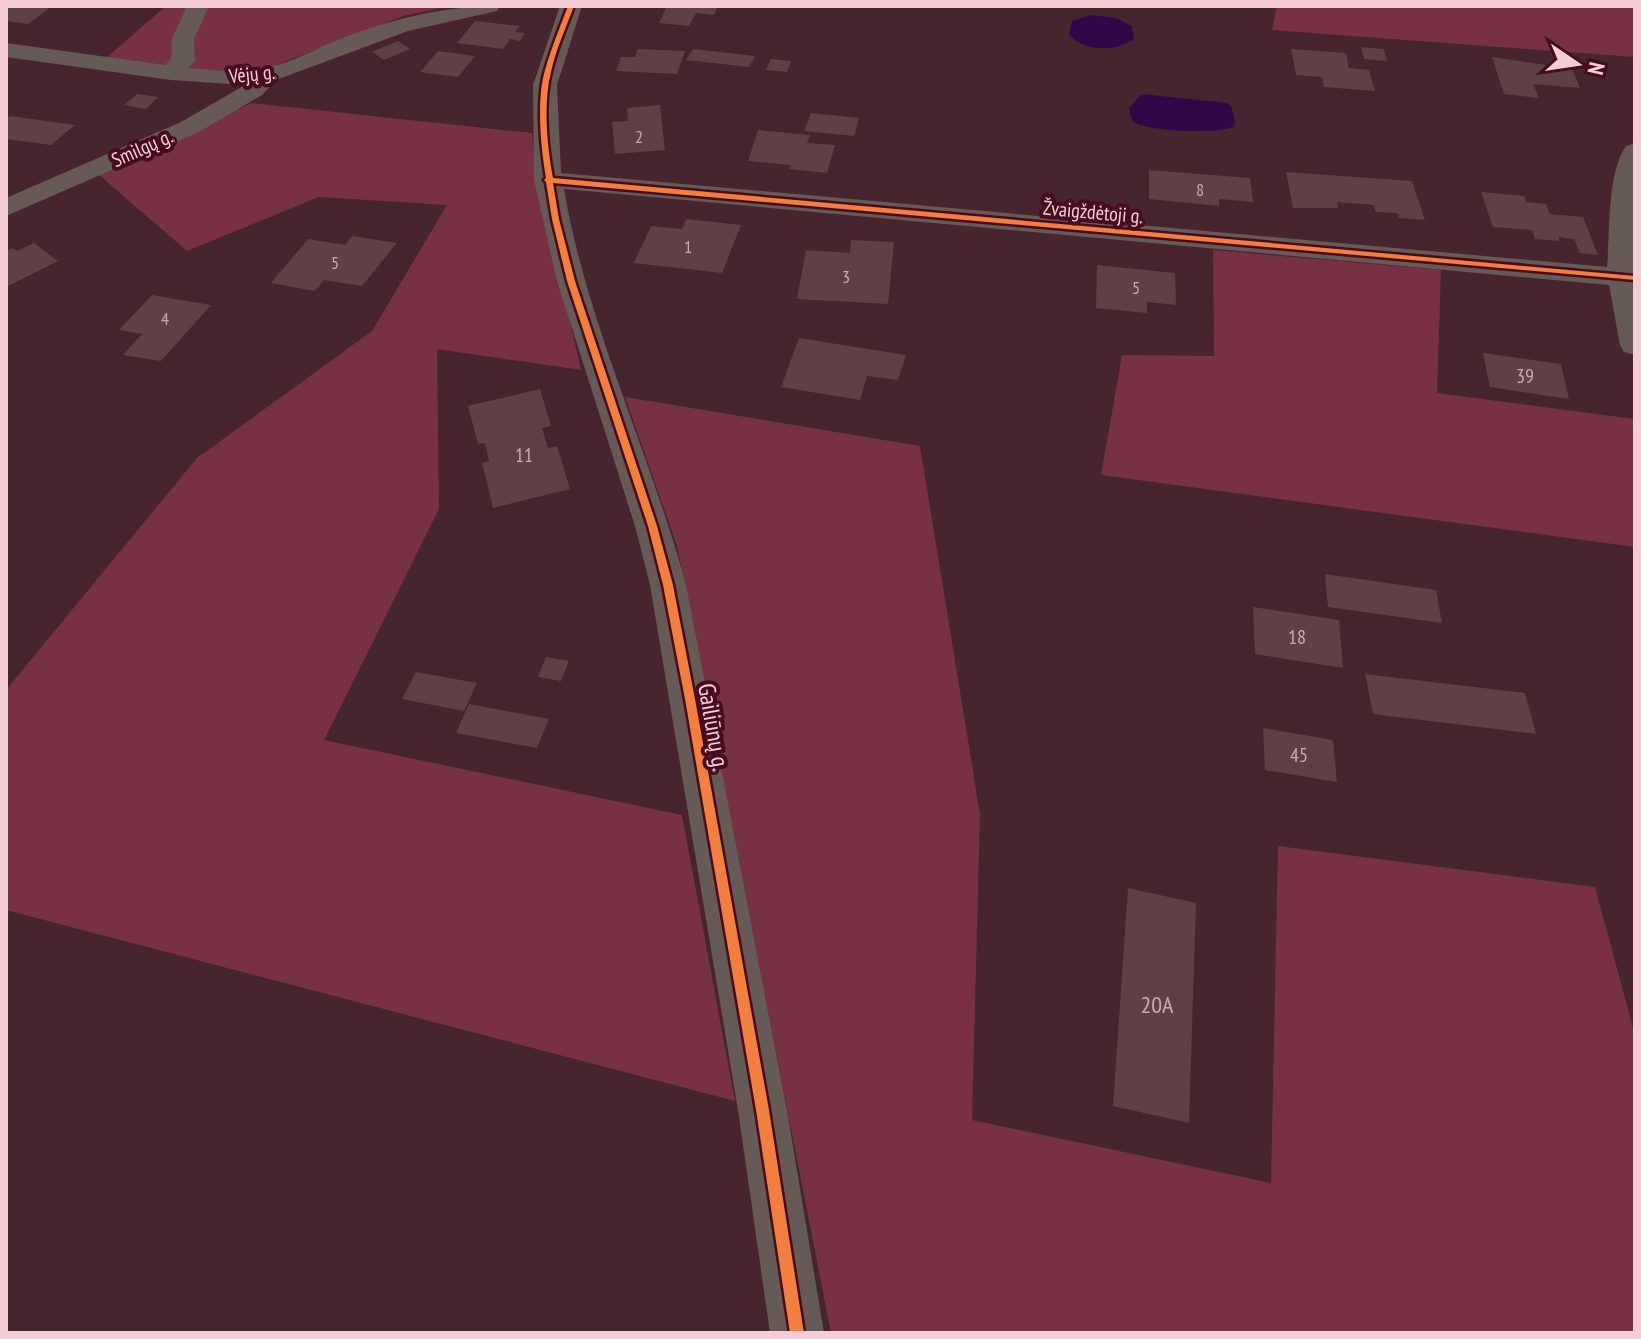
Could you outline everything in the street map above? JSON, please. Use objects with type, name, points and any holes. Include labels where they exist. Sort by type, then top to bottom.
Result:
[{"type":"street","points":[[171,73],[183,60],[183,39],[198,6]]},
{"type":"street","name":"Vėjų g.","points":[[6,50],[235,79],[268,75],[401,26],[489,6]]},
{"type":"street","name":"Gailiūnų g.","points":[[571,6],[548,72],[544,95],[547,180],[570,275],[636,472],[667,583],[777,1182],[797,1333]]},
{"type":"street","name":"Smilgų g.","points":[[6,208],[204,121],[254,92],[268,75]]},
{"type":"street","points":[[1635,151],[1627,181],[1628,276],[1635,345]]},
{"type":"street","name":"Žvaigždėtoji g.","points":[[547,180],[1628,276]]},
{"type":"shaded area","points":[[166,6],[450,6],[403,16],[263,70],[218,73],[105,59]]},
{"type":"shaded area","points":[[1277,6],[1635,6],[1635,57],[1272,30]]},
{"type":"shaded area","points":[[1091,15],[1116,18],[1132,26],[1134,39],[1110,48],[1092,47],[1076,41],[1069,35],[1072,21]]},
{"type":"shaded area","points":[[1142,94],[1226,103],[1231,106],[1235,121],[1233,127],[1211,131],[1166,130],[1140,125],[1132,121],[1129,108]]},
{"type":"shaded area","points":[[251,103],[532,133],[537,178],[581,370],[437,349],[439,509],[324,740],[682,815],[735,1101],[6,910],[6,690],[197,458],[372,331],[447,205],[319,197],[187,251],[98,174]]},
{"type":"shaded area","points":[[1213,250],[1441,270],[1437,393],[1635,419],[1635,547],[1101,475],[1122,355],[1214,356]]},
{"type":"shaded area","points":[[625,397],[920,446],[980,814],[972,1120],[1271,1183],[1278,846],[1595,887],[1635,1035],[1635,1333],[831,1333],[677,546]]},
{"type":"building","points":[[6,6],[52,6],[28,24],[6,21]]},
{"type":"building","points":[[667,6],[718,6],[714,15],[696,13],[689,26],[659,23]]},
{"type":"building","points":[[475,21],[520,26],[515,32],[525,33],[520,41],[510,39],[503,49],[457,43]]},
{"type":"building","points":[[398,41],[410,49],[384,60],[372,52]]},
{"type":"building","points":[[1361,47],[1384,49],[1387,61],[1364,59]]},
{"type":"building","points":[[638,49],[685,51],[677,74],[616,71],[621,57],[635,57]]},
{"type":"building","points":[[693,49],[755,56],[749,67],[686,60]]},
{"type":"building","points":[[1291,49],[1346,53],[1349,68],[1369,70],[1375,91],[1324,87],[1322,77],[1296,75]]},
{"type":"building","points":[[438,51],[475,56],[458,77],[420,72]]},
{"type":"building","points":[[1492,57],[1572,69],[1580,88],[1533,84],[1539,98],[1504,94]]},
{"type":"building","points":[[771,59],[791,61],[787,72],[766,70]]},
{"type":"building","points":[[137,94],[158,97],[146,109],[124,105]]},
{"type":"building","points":[[660,105],[665,150],[615,154],[612,122],[628,121],[627,108]]},
{"type":"building","points":[[811,113],[859,118],[854,136],[804,131]]},
{"type":"building","points":[[10,116],[75,125],[51,145],[6,139],[6,119]]},
{"type":"building","points":[[758,130],[810,135],[807,143],[835,145],[827,173],[748,161]]},
{"type":"building","points":[[1149,170],[1250,178],[1253,202],[1219,199],[1219,206],[1149,199]]},
{"type":"building","points":[[1286,172],[1412,181],[1425,220],[1376,212],[1373,205],[1337,202],[1338,208],[1293,208]]},
{"type":"building","points":[[1481,192],[1525,196],[1526,202],[1546,204],[1550,214],[1583,217],[1598,255],[1580,253],[1574,239],[1535,239],[1532,230],[1493,227]]},
{"type":"building","points":[[686,219],[741,225],[722,273],[634,263],[651,226],[682,229]]},
{"type":"building","points":[[352,236],[397,243],[362,286],[324,280],[315,291],[271,283],[308,239],[345,245]]},
{"type":"building","points":[[851,240],[894,242],[888,304],[797,299],[806,250],[850,253]]},
{"type":"building","points":[[34,243],[58,261],[6,287],[6,251],[13,248],[17,251]]},
{"type":"building","points":[[1097,265],[1175,273],[1176,305],[1147,302],[1147,313],[1096,308]]},
{"type":"building","points":[[152,295],[211,305],[161,361],[123,355],[142,334],[119,330]]},
{"type":"building","points":[[799,338],[906,355],[898,380],[867,376],[860,400],[781,387]]},
{"type":"building","points":[[1483,353],[1561,364],[1569,399],[1490,387]]},
{"type":"building","points":[[540,389],[551,426],[542,428],[548,448],[557,446],[570,489],[493,508],[482,463],[489,461],[485,443],[478,444],[468,406]]},
{"type":"building","points":[[1325,574],[1436,590],[1442,623],[1328,607]]},
{"type":"building","points":[[1253,607],[1339,620],[1343,668],[1255,654]]},
{"type":"building","points":[[546,657],[569,661],[561,681],[538,677]]},
{"type":"building","points":[[416,672],[477,683],[464,711],[402,699]]},
{"type":"building","points":[[1365,674],[1525,693],[1536,734],[1373,714]]},
{"type":"building","points":[[469,704],[549,719],[537,748],[456,733]]},
{"type":"building","points":[[1263,728],[1333,740],[1337,782],[1265,770]]},
{"type":"building","points":[[1128,888],[1196,903],[1189,1123],[1113,1106]]},
{"type":"cycle path","points":[[571,6],[550,62],[544,97],[546,158],[556,219],[571,281],[653,526],[668,585],[763,1110],[797,1333]]},
{"type":"cycle path","points":[[547,180],[1635,278]]}]
